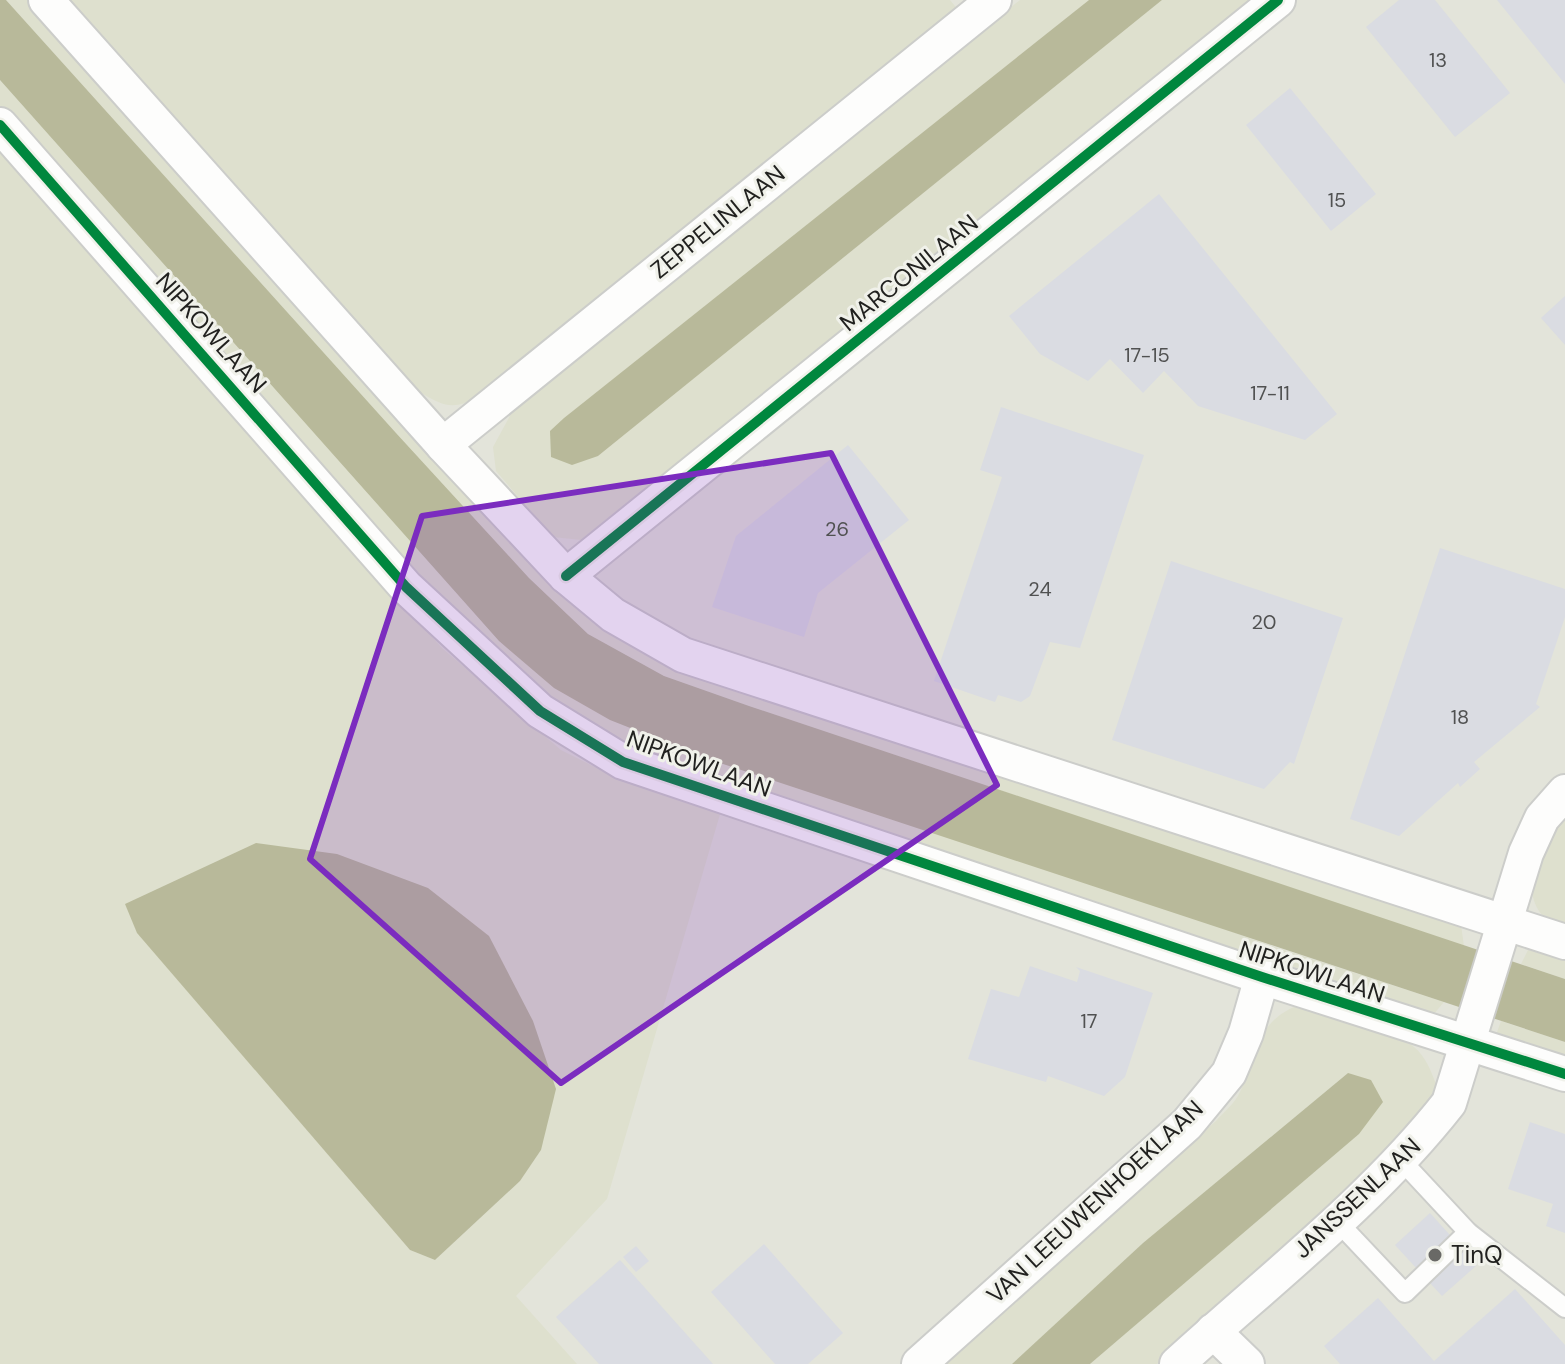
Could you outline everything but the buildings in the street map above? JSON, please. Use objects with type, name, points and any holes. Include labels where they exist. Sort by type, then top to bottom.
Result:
[{"type":"street","points":[[46,0],[443,445],[566,576],[613,615],[683,655],[1503,929],[1565,942]]},
{"type":"street","name":"ZEPPELINLAAN","points":[[443,445],[994,0]]},
{"type":"street","name":"MARCONILAAN","points":[[566,576],[1278,0]]},
{"type":"street","name":"NIPKOWLAAN","points":[[0,125],[406,587],[540,711],[623,762],[1262,977],[1565,1074]]},
{"type":"street","points":[[1470,1043],[1526,853],[1542,818],[1565,792]]},
{"type":"street","name":"VAN LEEUWENHOEKLAAN","points":[[919,1364],[1187,1124],[1229,1073],[1246,1033],[1262,977]]},
{"type":"street","name":"JANSSENLAAN","points":[[1177,1364],[1400,1159],[1449,1103],[1470,1043]]},
{"type":"street","points":[[1213,1331],[1247,1364]]},
{"type":"lane","points":[[1400,1159],[1468,1232],[1565,1308]]},
{"type":"lane","points":[[1336,1220],[1405,1293],[1468,1232]]},
{"type":"highlighted area","points":[[831,453],[997,785],[561,1083],[310,859],[422,516]]},
{"type":"shaded area","points":[[0,0],[1565,0],[1565,1364],[420,1364],[0,814],[360,557],[0,152]]},
{"type":"shaded area","points":[[0,0],[6,0],[529,578],[588,634],[664,676],[1565,979],[1565,1042],[714,761],[610,720],[554,688],[499,641],[0,80]]},
{"type":"shaded area","points":[[6,0],[32,0],[602,621],[1461,925],[1464,946],[664,676],[588,634],[529,578]]},
{"type":"shaded area","points":[[69,0],[950,0],[959,11],[487,393],[468,402],[446,405],[420,392]]},
{"type":"shaded area","points":[[1020,0],[1089,0],[564,418],[598,456],[1162,0],[1251,0],[581,540],[553,537],[496,471],[493,447],[512,412]]},
{"type":"shaded area","points":[[1089,0],[1162,0],[598,456],[572,465],[551,457],[550,431],[564,418]]},
{"type":"shaded area","points":[[0,80],[499,641],[555,688],[1266,944],[1444,1002],[1433,1015],[1269,964],[640,754],[566,718],[433,597],[0,106]]},
{"type":"shaded area","points":[[0,152],[442,648],[561,750],[627,783],[721,811],[607,1199],[516,1296],[577,1364],[0,1364]],"holes":[[[126,904],[541,1150],[520,1181],[435,1260],[410,1250],[137,932]]]},
{"type":"shaded area","points":[[1565,811],[1565,930],[1543,916],[1531,885],[1539,847]]},
{"type":"shaded area","points":[[256,843],[337,854],[428,888],[489,936],[533,1021],[556,1089],[541,1150],[520,1181],[435,1260],[410,1250],[137,933],[125,904]]},
{"type":"shaded area","points":[[1528,950],[1565,960],[1565,979],[1521,964]]},
{"type":"shaded area","points":[[1296,1006],[1375,1028],[1414,1047],[1425,1059],[1436,1084],[1424,1115],[1330,1210],[1157,1364],[1090,1364],[1359,1134],[1348,1073],[1143,1243],[1012,1364],[941,1364],[1216,1121],[1238,1096],[1264,1032],[1272,1022]]},
{"type":"shaded area","points":[[1501,1021],[1565,1042],[1565,1058],[1496,1035]]},
{"type":"shaded area","points":[[1348,1073],[1371,1080],[1383,1102],[1359,1134],[1090,1364],[1012,1364],[1143,1243]]},
{"type":"cycle path","points":[[566,576],[1278,0]]},
{"type":"cycle path","points":[[0,125],[406,587],[540,711],[623,762],[1262,977],[1565,1074]]},
{"type":"place","name":"TinQ","points":[[1435,1255]]}]
